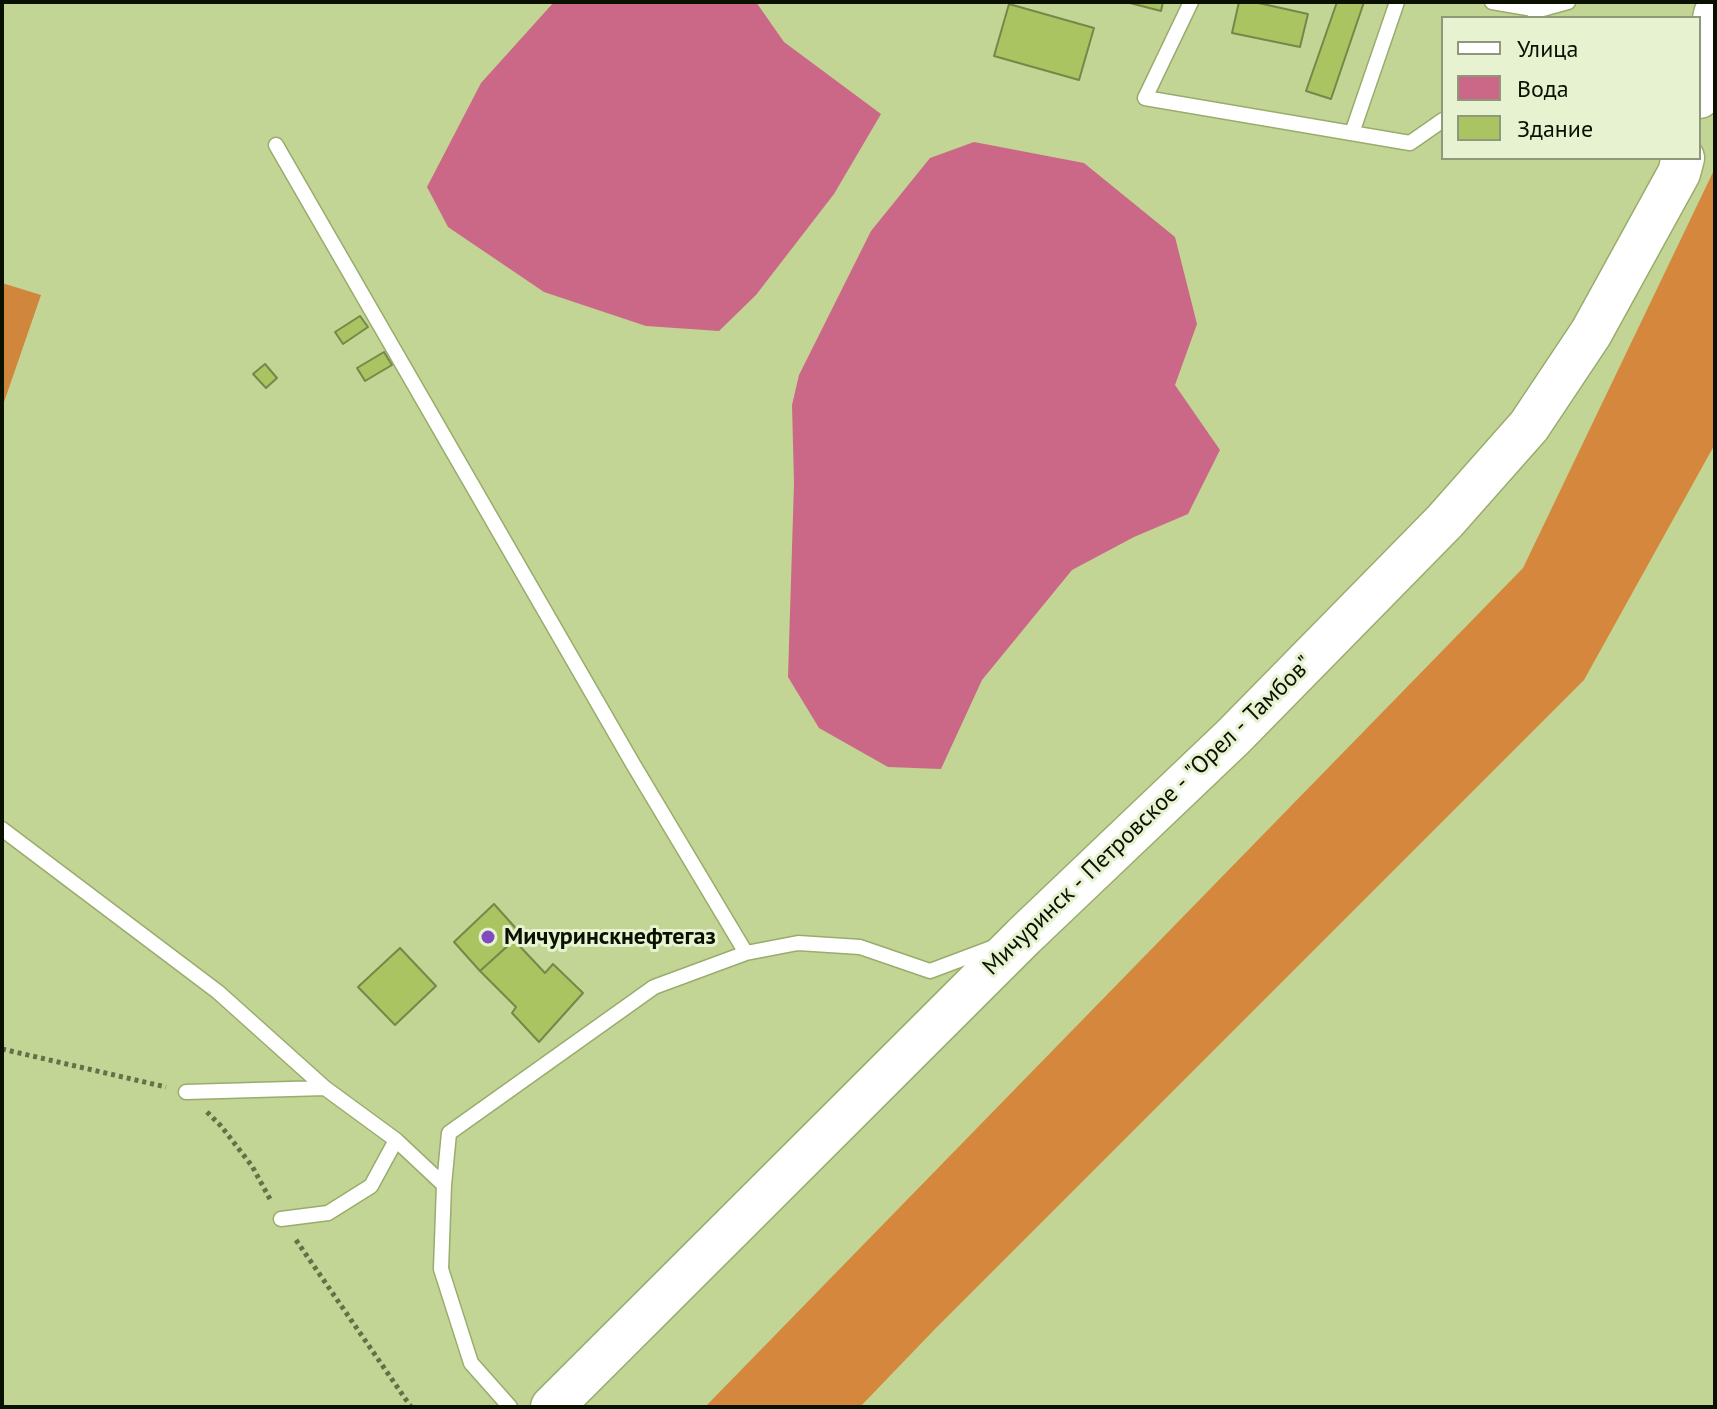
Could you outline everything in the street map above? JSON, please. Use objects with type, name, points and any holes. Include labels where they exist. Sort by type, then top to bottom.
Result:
[{"type":"street","points":[[1701,87],[1715,14]]},
{"type":"street","name":"Мичуринск - Петровское - \"Орел - Тамбов\"","points":[[552,1407],[1024,936],[1233,737],[1445,521],[1529,426],[1591,333],[1681,166]]},
{"type":"lane","points":[[1191,2],[1145,98],[1410,143],[1441,121]]},
{"type":"lane","points":[[1352,133],[1397,2]]},
{"type":"lane","points":[[1492,2],[1536,14],[1568,2]]},
{"type":"lane","points":[[276,145],[633,764],[746,953]]},
{"type":"lane","points":[[2,829],[218,992],[325,1088],[396,1140],[444,1185]]},
{"type":"lane","points":[[510,1407],[471,1363],[441,1269],[449,1133],[654,987],[746,953],[798,943],[860,947],[930,971],[1024,936]]},
{"type":"lane","points":[[186,1092],[325,1088]]},
{"type":"lane","points":[[281,1219],[328,1213],[371,1186],[396,1140]]},
{"type":"path","points":[[2,1049],[186,1092],[221,1126],[252,1166],[281,1219],[411,1407]]},
{"type":"shaded area","points":[[1715,168],[1715,444],[1584,680],[860,1407],[705,1407],[1523,568]]},
{"type":"shaded area","points":[[2,283],[41,295],[2,408]]},
{"type":"water","points":[[554,2],[756,2],[784,42],[881,114],[834,194],[756,295],[719,331],[646,326],[544,292],[448,227],[427,187],[481,83]]},
{"type":"water","points":[[974,142],[1084,163],[1175,237],[1197,324],[1175,385],[1220,450],[1188,514],[1134,537],[1072,570],[982,680],[941,769],[888,767],[819,728],[788,677],[794,483],[792,405],[799,375],[871,231],[930,158]]},
{"type":"building","points":[[1126,2],[1163,2],[1161,11]]},
{"type":"building","points":[[1239,2],[1254,2],[1308,14],[1300,47],[1232,33]]},
{"type":"building","points":[[1337,2],[1364,2],[1331,99],[1306,91]]},
{"type":"building","points":[[1009,4],[1094,28],[1079,80],[994,56]]},
{"type":"building","points":[[360,316],[368,327],[343,344],[335,332]]},
{"type":"building","points":[[384,352],[392,365],[365,381],[357,368]]},
{"type":"building","points":[[265,364],[277,378],[266,388],[253,374]]},
{"type":"building","name":"Мичуринскнефтегаз","points":[[494,904],[521,934],[480,971],[454,942]]},
{"type":"building","points":[[514,940],[545,973],[553,964],[583,993],[539,1042],[512,1013],[516,1007],[480,971]]},
{"type":"building","points":[[400,948],[436,986],[395,1025],[358,987]]},
{"type":"place","name":"Мичуринскнефтегаз","points":[[488,937]]}]
